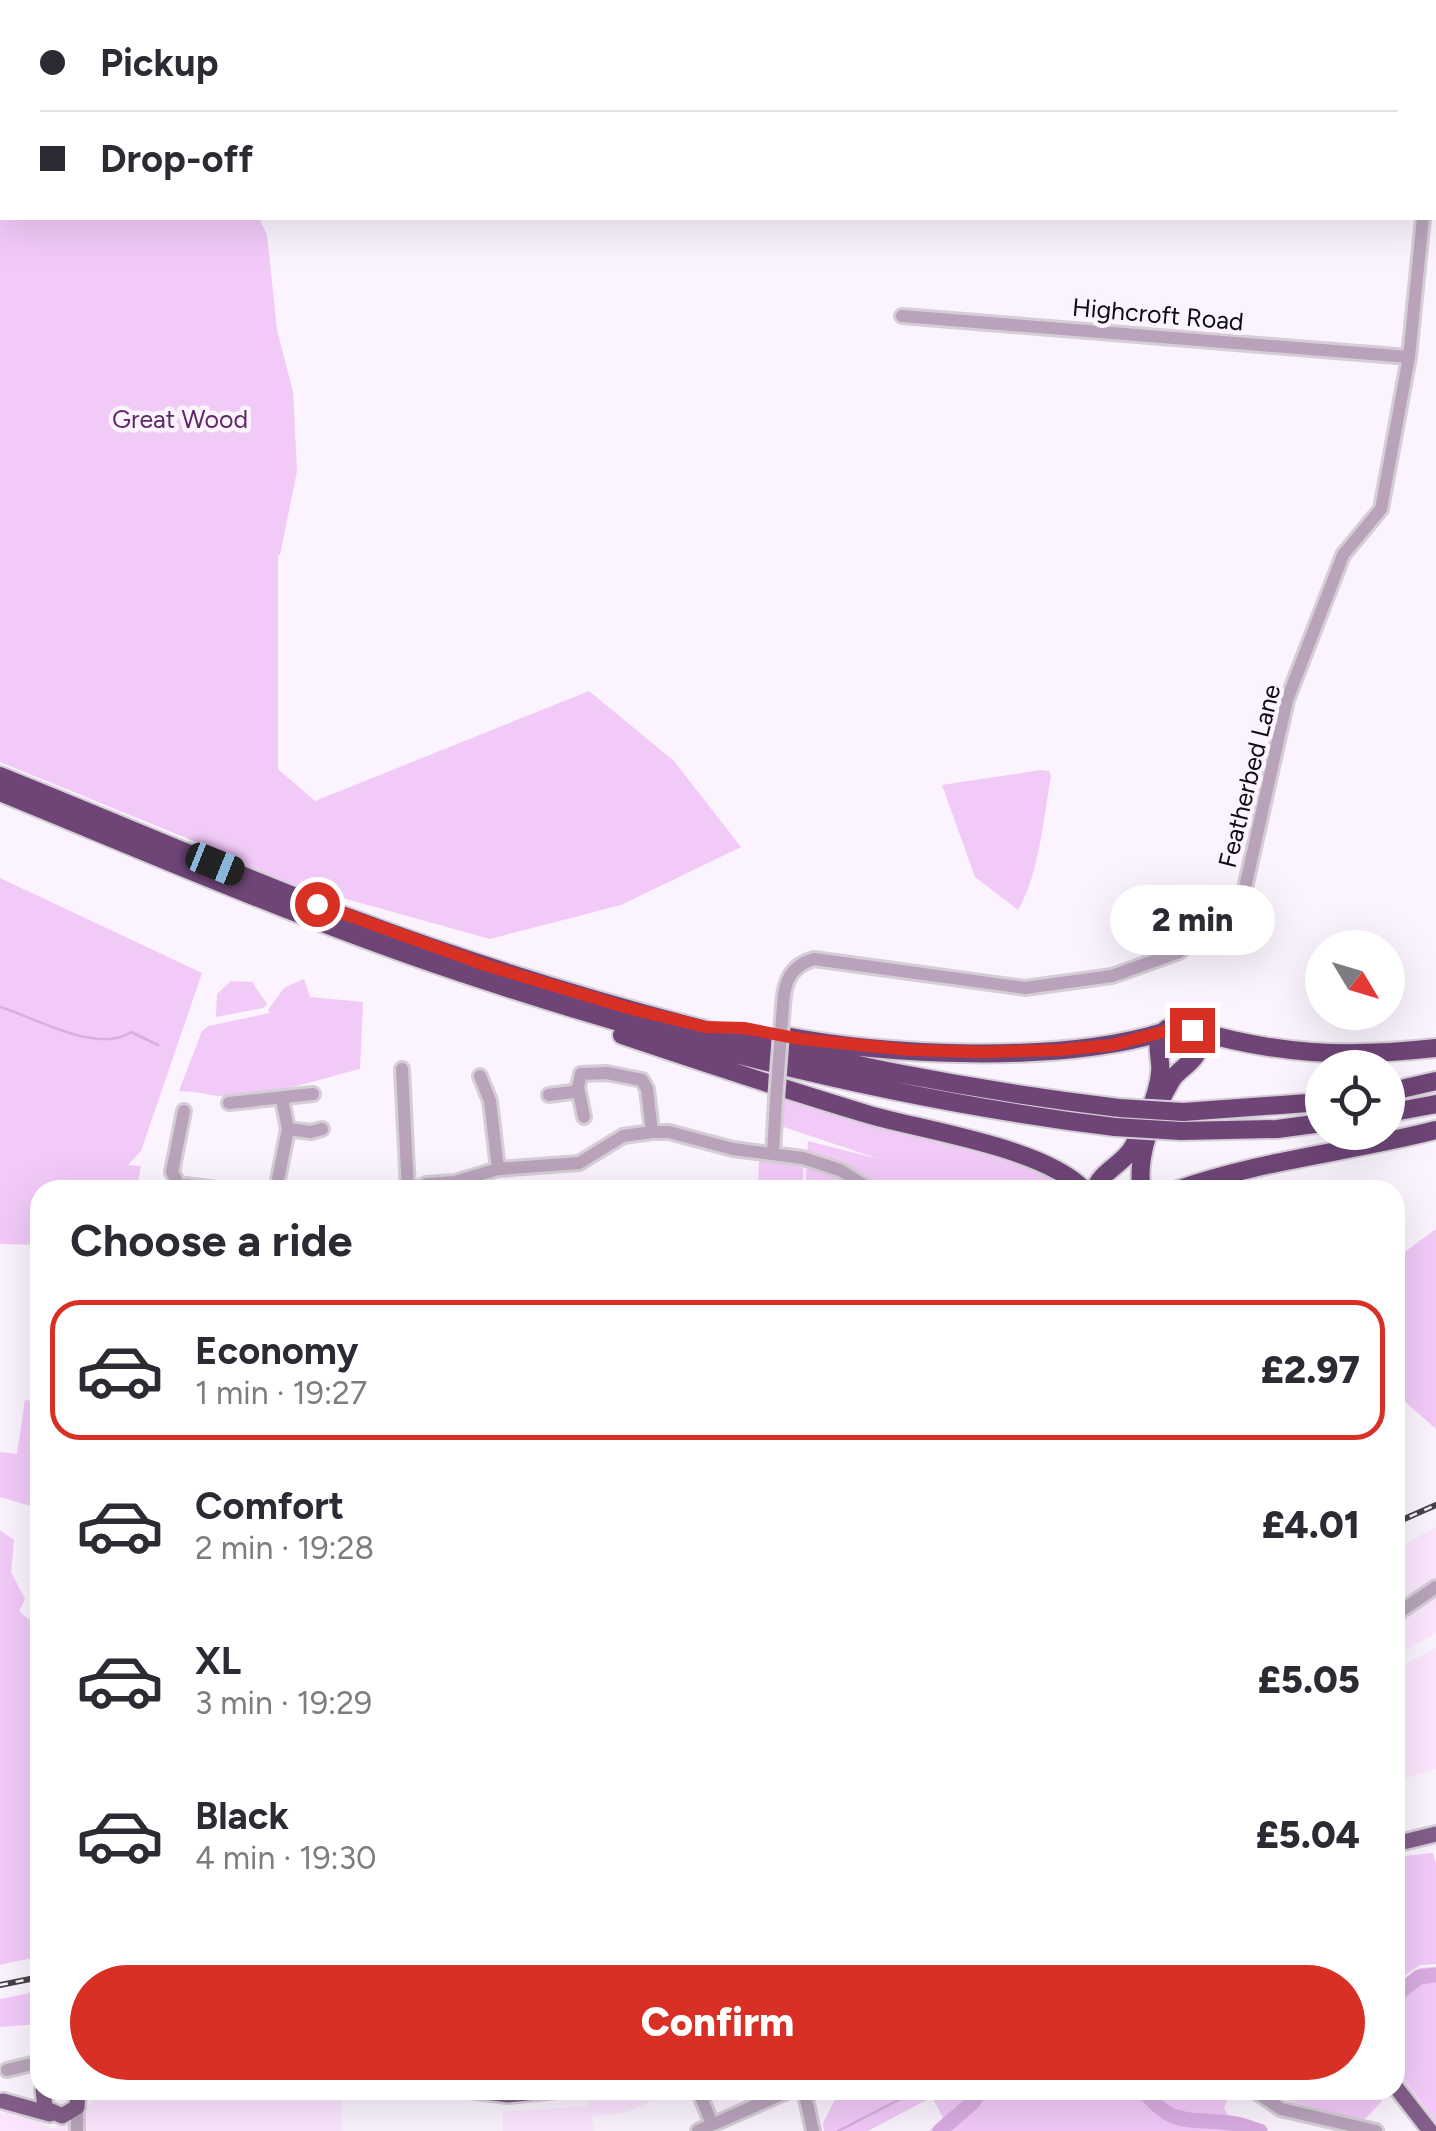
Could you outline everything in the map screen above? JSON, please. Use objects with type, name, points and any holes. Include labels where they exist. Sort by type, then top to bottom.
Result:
[{"type":"highway","points":[[0,776],[351,918],[488,966],[628,1008],[889,1072],[1024,1096],[1117,1118]]},
{"type":"highway","points":[[0,792],[229,887],[478,978],[730,1053],[970,1105],[1276,1128],[1305,1125]]},
{"type":"highway","points":[[478,978],[503,993],[721,1068],[872,1116],[1002,1150],[1073,1180]]},
{"type":"highway","points":[[705,1027],[744,1028],[800,1039],[910,1050],[982,1052],[1094,1047],[1163,1032],[1176,1025],[1306,1054],[1436,1048]]},
{"type":"highway","points":[[1140,1180],[1143,1148],[1172,1079],[1196,1055],[1199,1045],[1189,1028]]},
{"type":"highway","points":[[1101,1180],[1132,1149],[1160,1076],[1159,1043],[1163,1032]]},
{"type":"highway","points":[[1405,1088],[1436,1081]]},
{"type":"highway","points":[[1182,1121],[1305,1104]]},
{"type":"highway","points":[[1405,1110],[1436,1104]]},
{"type":"highway","points":[[1205,1180],[1436,1130]]},
{"type":"main road","points":[[1405,1842],[1436,1834]]},
{"type":"main road","points":[[1,2101],[30,2093]]},
{"type":"main road","points":[[1405,2099],[1430,2131]]},
{"type":"main road","points":[[44,2100],[45,2108],[55,2116]]},
{"type":"main road","points":[[1,2101],[55,2116],[71,2114],[78,2100]]},
{"type":"street","name":"Featherbed Lane","points":[[773,1152],[784,986],[798,965],[814,959],[1025,988],[1112,976],[1179,952],[1243,897],[1287,700],[1343,555],[1381,509],[1409,357],[1423,220]]},
{"type":"street","name":"Highcroft Road","points":[[902,316],[1409,357]]},
{"type":"street","points":[[402,1069],[410,1180]]},
{"type":"street","points":[[584,1117],[578,1079],[588,1071],[642,1080],[647,1088],[652,1132]]},
{"type":"street","points":[[480,1076],[490,1101],[498,1169]]},
{"type":"street","points":[[549,1097],[578,1091]]},
{"type":"street","points":[[229,1103],[314,1094]]},
{"type":"street","points":[[278,1180],[288,1129],[282,1098]]},
{"type":"street","points":[[176,1180],[172,1172],[184,1112]]},
{"type":"street","points":[[288,1129],[322,1129]]},
{"type":"street","points":[[462,1180],[498,1169],[579,1163],[623,1136],[652,1132],[669,1132],[733,1149],[773,1152],[829,1166],[854,1180]]},
{"type":"street","points":[[1405,1608],[1436,1588]]},
{"type":"street","points":[[7,2070],[30,2064]]},
{"type":"street","points":[[74,2131],[78,2100]]},
{"type":"street","points":[[702,2100],[712,2124]]},
{"type":"street","points":[[698,2131],[756,2100]]},
{"type":"street","points":[[806,2100],[813,2130]]},
{"type":"street","points":[[1267,2100],[1281,2109],[1376,2131]]},
{"type":"street","points":[[55,2116],[74,2131]]},
{"type":"shaded area","points":[[1436,1527],[1436,1633],[1405,1650],[1405,1544]]},
{"type":"shaded area","points":[[1436,1648],[1436,1769],[1405,1778],[1405,1664]]},
{"type":"shaded area","points":[[93,2100],[343,2100],[341,2131],[0,2131],[0,2112],[32,2118],[52,2129],[84,2120]]},
{"type":"shaded area","points":[[587,2100],[652,2100],[623,2113],[591,2116],[594,2131],[503,2131],[503,2112],[588,2106]]},
{"type":"green space","name":"Great Wood","points":[[0,220],[260,220],[267,235],[277,330],[293,392],[297,471],[278,555],[278,769],[315,801],[589,691],[674,761],[741,847],[621,905],[490,939],[271,878],[223,853],[0,762]]},
{"type":"green space","points":[[1049,771],[1051,776],[1043,827],[1031,879],[1018,910],[975,877],[942,785]]},
{"type":"green space","points":[[0,878],[202,973],[141,1151],[128,1165],[141,1166],[138,1180],[30,1180],[30,1245],[0,1244]]},
{"type":"green space","points":[[304,979],[310,997],[363,1002],[360,1069],[250,1095],[179,1091],[202,1031],[208,1026],[270,1013],[268,1010],[284,988]]},
{"type":"green space","points":[[231,981],[252,982],[267,1004],[216,1017],[217,994]]},
{"type":"green space","points":[[782,1097],[998,1157],[1053,1180],[807,1180],[808,1141],[879,1159],[784,1127],[780,1119]]},
{"type":"green space","points":[[759,1159],[784,1161],[803,1168],[803,1180],[758,1180]]},
{"type":"green space","points":[[1436,1229],[1436,1429],[1405,1402],[1405,1252]]},
{"type":"green space","points":[[25,1400],[30,1401],[30,1506],[0,1497],[0,1452],[17,1454]]},
{"type":"green space","points":[[0,1530],[14,1540],[11,1572],[25,1599],[19,1611],[30,1620],[30,1958],[0,1965]]},
{"type":"green space","points":[[1433,1853],[1436,1964],[1420,1965],[1405,1975],[1405,1856]]},
{"type":"green space","points":[[1436,1967],[1436,2122],[1405,2081],[1405,1979],[1420,1968]]},
{"type":"green space","points":[[30,1993],[30,2025],[0,2027],[0,1999]]},
{"type":"green space","points":[[835,2100],[926,2100],[868,2131],[824,2131],[823,2123]]},
{"type":"green space","points":[[934,2100],[1227,2100],[1224,2108],[1233,2124],[1254,2131],[929,2131],[943,2118]]},
{"type":"green space","points":[[1286,2100],[1381,2100],[1363,2121]]},
{"type":"waterway","points":[[0,1007],[84,1037],[117,1038],[131,1032],[158,1045]]},
{"type":"waterway","points":[[1405,1988],[1419,1977],[1436,1975]]},
{"type":"waterway","points":[[838,2131],[898,2100]]},
{"type":"waterway","points":[[940,2131],[974,2100]]},
{"type":"waterway","points":[[1151,2100],[1175,2117],[1236,2124],[1260,2131]]},
{"type":"railway","points":[[1405,1519],[1436,1505]]},
{"type":"railway","points":[[0,1985],[30,1979]]},
{"type":"route","points":[[317,904],[488,966],[705,1027],[744,1028],[800,1039],[910,1050],[982,1052],[1112,1045],[1176,1025],[1192,1030]]}]
